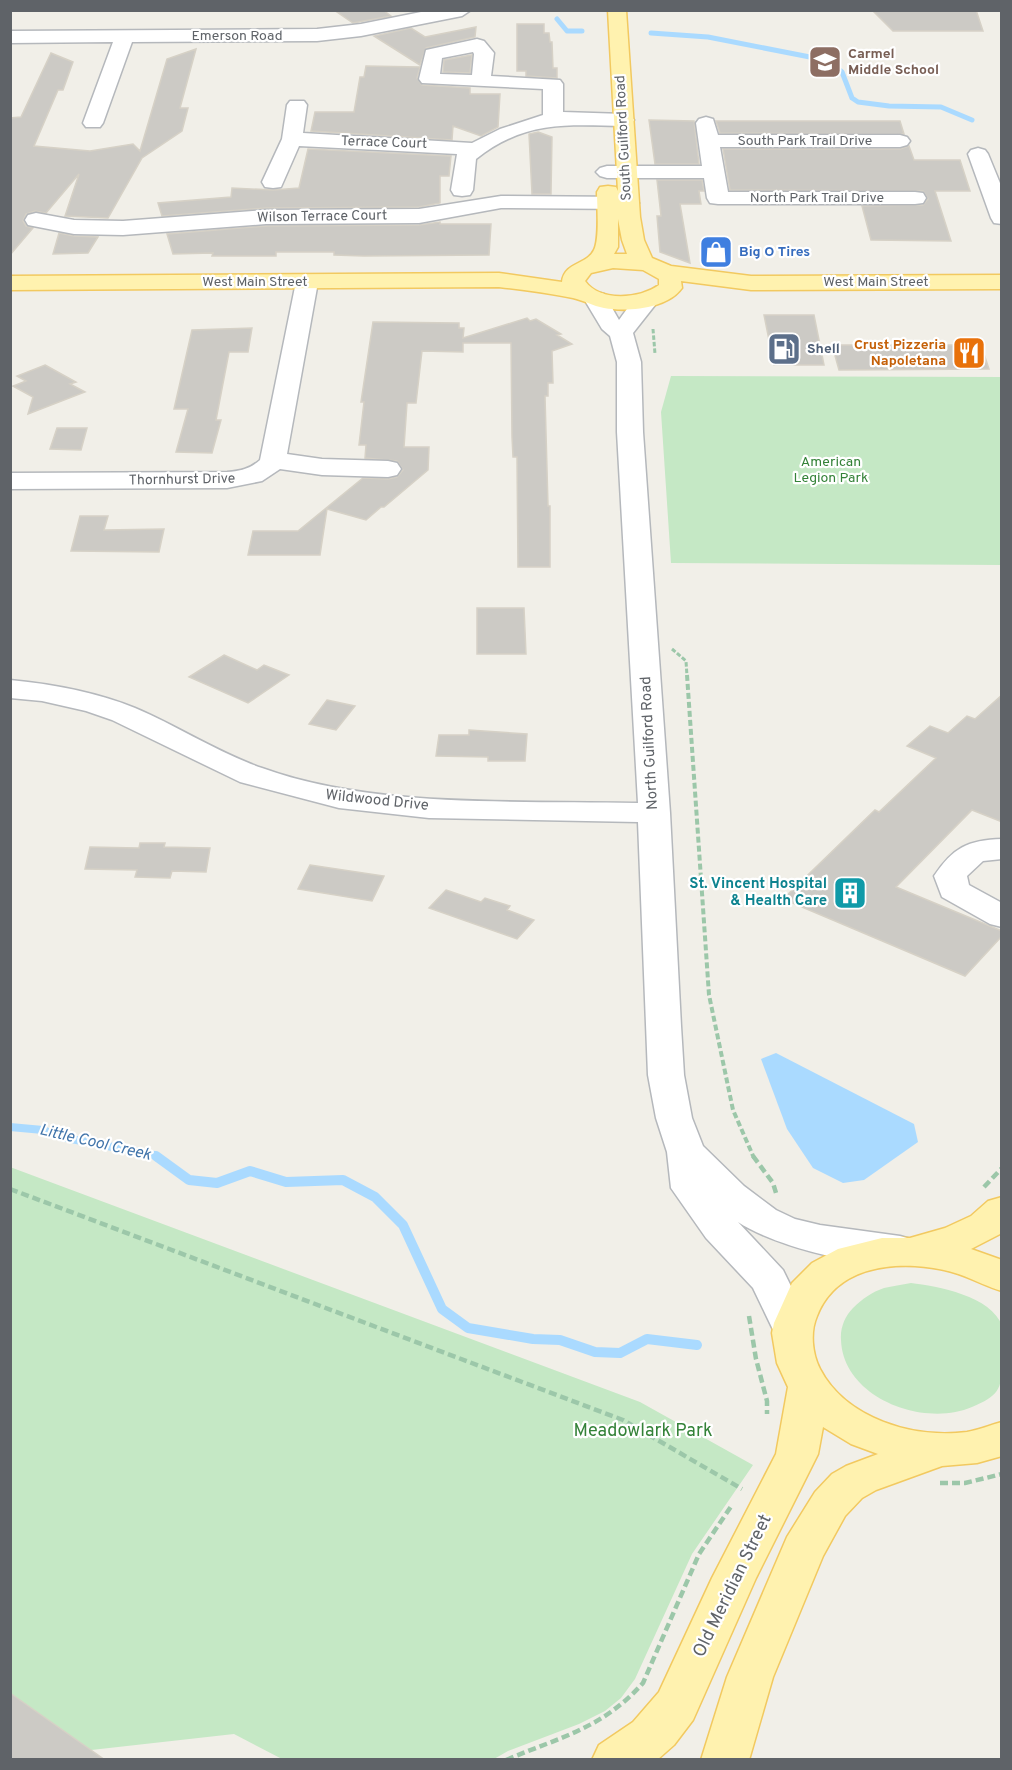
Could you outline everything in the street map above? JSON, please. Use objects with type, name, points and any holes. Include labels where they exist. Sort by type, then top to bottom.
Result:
[{"type":"main road","name":"South Guilford Road","points":[[600,10],[614,120],[612,159]]},
{"type":"main road","name":"South Guilford Road","points":[[617,10],[612,159],[618,203],[643,262]]},
{"type":"main road","name":"South Guilford Road","points":[[588,281],[607,247],[618,203]]},
{"type":"main road","points":[[588,281],[620,261],[643,262],[657,296]]},
{"type":"main road","name":"West Main Street","points":[[10,283],[588,281],[621,302],[752,283],[1002,282]]},
{"type":"main road","points":[[936,1466],[914,1447],[888,1442],[864,1432],[842,1419],[824,1404],[809,1387],[795,1359],[792,1329],[801,1302],[820,1279],[833,1269],[864,1256],[905,1250],[968,1236],[986,1227],[1002,1210]]},
{"type":"main road","points":[[905,1250],[952,1256],[974,1263],[1002,1277]]},
{"type":"main road","name":"Old Meridian Street","points":[[616,1760],[648,1740],[676,1706],[734,1578],[791,1467],[799,1447],[809,1387]]},
{"type":"main road","points":[[725,1760],[750,1677],[803,1550],[830,1504],[847,1486],[861,1478],[936,1466],[961,1449],[1001,1448]]},
{"type":"street","name":"Emerson Road","points":[[10,37],[317,35],[361,30],[462,10]]},
{"type":"street","points":[[93,123],[124,37]]},
{"type":"street","points":[[481,81],[553,84],[554,119]]},
{"type":"street","points":[[273,182],[292,139],[297,105]]},
{"type":"street","points":[[462,190],[466,157],[475,148],[537,123],[554,119],[614,120]]},
{"type":"street","name":"South Park Trail Drive","points":[[715,172],[708,132],[900,141]]},
{"type":"street","name":"Terrace Court","points":[[292,139],[475,148]]},
{"type":"street","points":[[978,154],[1002,218]]},
{"type":"street","points":[[612,159],[715,172]]},
{"type":"street","name":"North Park Trail Drive","points":[[715,172],[718,198],[915,198]]},
{"type":"street","name":"Wilson Terrace Court","points":[[36,220],[74,227],[123,228],[266,217],[419,216],[501,202],[618,203]]},
{"type":"street","name":"North Guilford Road","points":[[588,281],[610,324],[621,333],[629,362],[630,432],[654,813],[666,1075],[674,1118],[686,1152],[690,1188],[720,1228],[769,1280],[792,1329]]},
{"type":"street","points":[[307,282],[297,323],[290,378],[273,460],[322,467],[388,469]]},
{"type":"street","points":[[621,333],[657,296]]},
{"type":"street","name":"Thornhurst Drive","points":[[10,481],[243,479],[269,468],[273,460]]},
{"type":"street","name":"Wildwood Drive","points":[[10,689],[51,693],[95,704],[123,714],[251,775],[339,799],[429,808],[654,813]]},
{"type":"street","points":[[1002,849],[979,849],[962,859],[950,876],[954,890],[1002,917]]},
{"type":"street","name":"North Guilford Road","points":[[686,1152],[746,1209],[782,1229],[828,1241],[905,1250]]},
{"type":"path","points":[[656,362],[657,296]]},
{"type":"path","points":[[671,638],[672,650],[686,662],[708,984],[716,1037],[733,1110],[756,1163],[773,1183],[776,1194]]},
{"type":"path","points":[[10,1189],[622,1420],[742,1489],[699,1554],[643,1683],[631,1698],[614,1713],[574,1735],[506,1760]]},
{"type":"path","points":[[746,1309],[767,1401],[767,1421]]},
{"type":"path","points":[[936,1466],[965,1483],[1001,1448]]},
{"type":"green space","name":"American Legion Park","points":[[671,376],[1001,377],[1001,565],[671,563],[661,412]]},
{"type":"green space","name":"Meadowlark Park","points":[[10,1167],[640,1402],[753,1465],[692,1554],[635,1679],[621,1698],[605,1711],[579,1724],[508,1751],[494,1759],[282,1759],[234,1734],[11,1759]]},
{"type":"green space","points":[[911,1283],[963,1294],[987,1307],[996,1316],[1003,1330],[1002,1372],[997,1391],[988,1399],[953,1413],[932,1414],[889,1403],[871,1392],[856,1378],[845,1360],[841,1340],[842,1327],[848,1315],[867,1296],[884,1288]]},
{"type":"water","points":[[776,1053],[914,1124],[918,1142],[864,1180],[843,1183],[813,1168],[787,1129],[761,1059]]},
{"type":"building","points":[[334,10],[383,10],[391,16],[353,23]]},
{"type":"building","name":"Carmel Middle School","points":[[872,10],[976,10],[983,31],[893,31]]},
{"type":"building","points":[[517,24],[544,24],[544,33],[549,33],[550,42],[552,42],[553,68],[557,68],[557,78],[526,76],[526,71],[517,71]]},
{"type":"building","points":[[476,27],[475,37],[426,48],[420,65],[374,36],[411,28],[425,37]]},
{"type":"building","points":[[196,49],[180,108],[188,108],[182,131],[142,158],[108,218],[65,216],[79,174],[46,213],[35,211],[26,214],[23,221],[26,226],[33,228],[10,255],[10,118],[21,117],[51,53],[73,62],[63,90],[58,90],[34,146],[90,151],[133,144],[140,151],[167,59]]},
{"type":"building","points":[[472,55],[470,73],[443,72],[444,60]]},
{"type":"building","points":[[366,66],[420,67],[417,78],[422,85],[470,88],[470,94],[500,94],[498,127],[481,136],[453,126],[452,140],[311,131],[315,112],[354,112],[360,77],[364,77]]},
{"type":"building","points":[[649,120],[694,121],[699,164],[655,164]]},
{"type":"building","points":[[716,121],[900,121],[904,134],[720,133]]},
{"type":"building","points":[[538,132],[552,137],[551,194],[532,194],[529,134]]},
{"type":"building","points":[[909,146],[914,160],[960,160],[970,191],[935,191],[951,241],[871,240],[862,206],[923,205],[928,199],[923,191],[730,190],[723,149],[900,149]]},
{"type":"building","points":[[308,149],[451,156],[449,176],[440,176],[440,203],[419,207],[266,208],[162,216],[158,203],[231,197],[232,188],[273,190],[299,188]]},
{"type":"building","points":[[657,180],[702,180],[704,191],[699,191],[701,204],[680,204],[690,263],[660,252],[657,216],[661,216]]},
{"type":"building","points":[[440,222],[440,224],[491,224],[489,255],[364,256],[334,255],[334,252],[276,252],[276,256],[173,254],[167,234],[266,226],[419,225]]},
{"type":"building","points":[[59,233],[98,237],[88,253],[53,254]]},
{"type":"building","points":[[764,315],[814,315],[824,365],[774,365]]},
{"type":"building","points":[[527,318],[530,321],[536,319],[561,334],[557,335],[572,344],[552,351],[553,383],[548,383],[548,396],[545,396],[550,567],[518,567],[517,457],[513,457],[511,343],[463,343],[463,352],[422,351],[416,403],[407,403],[404,447],[429,447],[428,470],[366,520],[327,509],[320,555],[248,555],[253,531],[298,531],[363,478],[388,479],[397,477],[403,470],[397,461],[365,458],[366,445],[359,445],[364,402],[361,402],[373,322],[459,323],[459,328],[464,328],[463,338]]},
{"type":"building","points":[[252,328],[248,352],[229,352],[216,420],[221,420],[212,453],[176,452],[188,409],[174,409],[192,330]]},
{"type":"building","points":[[832,345],[981,345],[989,369],[839,370]]},
{"type":"building","points":[[45,365],[76,382],[70,384],[85,392],[28,414],[33,397],[13,386],[26,381],[17,376]]},
{"type":"building","points":[[57,428],[87,428],[81,450],[50,449]]},
{"type":"building","points":[[80,516],[108,516],[104,530],[164,529],[159,552],[71,551]]},
{"type":"building","points":[[477,608],[524,608],[526,654],[477,654]]},
{"type":"building","points":[[224,655],[257,670],[264,665],[289,675],[248,703],[189,677]]},
{"type":"building","name":"St. Vincent Hospital & Health Care","points":[[1002,695],[1002,822],[972,810],[896,887],[1002,931],[1002,936],[965,976],[783,899],[875,810],[879,812],[936,758],[907,746],[930,726],[948,733],[967,716],[975,719]]},
{"type":"building","points":[[327,700],[355,706],[336,730],[309,724]]},
{"type":"building","points":[[469,730],[527,734],[525,761],[488,761],[488,757],[436,756],[439,735],[469,735]]},
{"type":"building","points":[[140,843],[165,843],[164,847],[210,848],[206,872],[172,871],[170,878],[135,877],[137,870],[85,869],[90,847],[139,848]]},
{"type":"building","points":[[310,865],[384,876],[372,901],[298,889]]},
{"type":"building","points":[[446,890],[481,902],[485,898],[510,906],[507,910],[534,920],[517,939],[429,908]]},
{"type":"building","points":[[10,1693],[105,1760],[10,1760]]},
{"type":"waterway","points":[[557,19],[567,31],[582,31]]},
{"type":"waterway","points":[[651,33],[708,37],[815,58],[831,63],[842,72],[852,98],[858,102],[889,106],[941,107],[972,120]]},
{"type":"waterway","name":"Little Cool Creek","points":[[10,1127],[43,1130],[61,1137],[154,1155],[158,1158]]},
{"type":"waterway","name":"Little Cool Creek","points":[[156,1156],[189,1180],[217,1183],[250,1171],[286,1182],[343,1180],[375,1197],[403,1225],[442,1309],[468,1328],[533,1339],[560,1340],[595,1352],[620,1353],[647,1339],[697,1345]]},
{"type":"place","name":"Carmel Middle School","points":[[825,62]]},
{"type":"place","name":"Big O Tires","points":[[716,252]]},
{"type":"place","name":"Shell","points":[[784,349]]},
{"type":"place","name":"Crust Pizzeria Napoletana","points":[[969,353]]},
{"type":"place","name":"St. Vincent Hospital & Health Care","points":[[850,893]]}]
